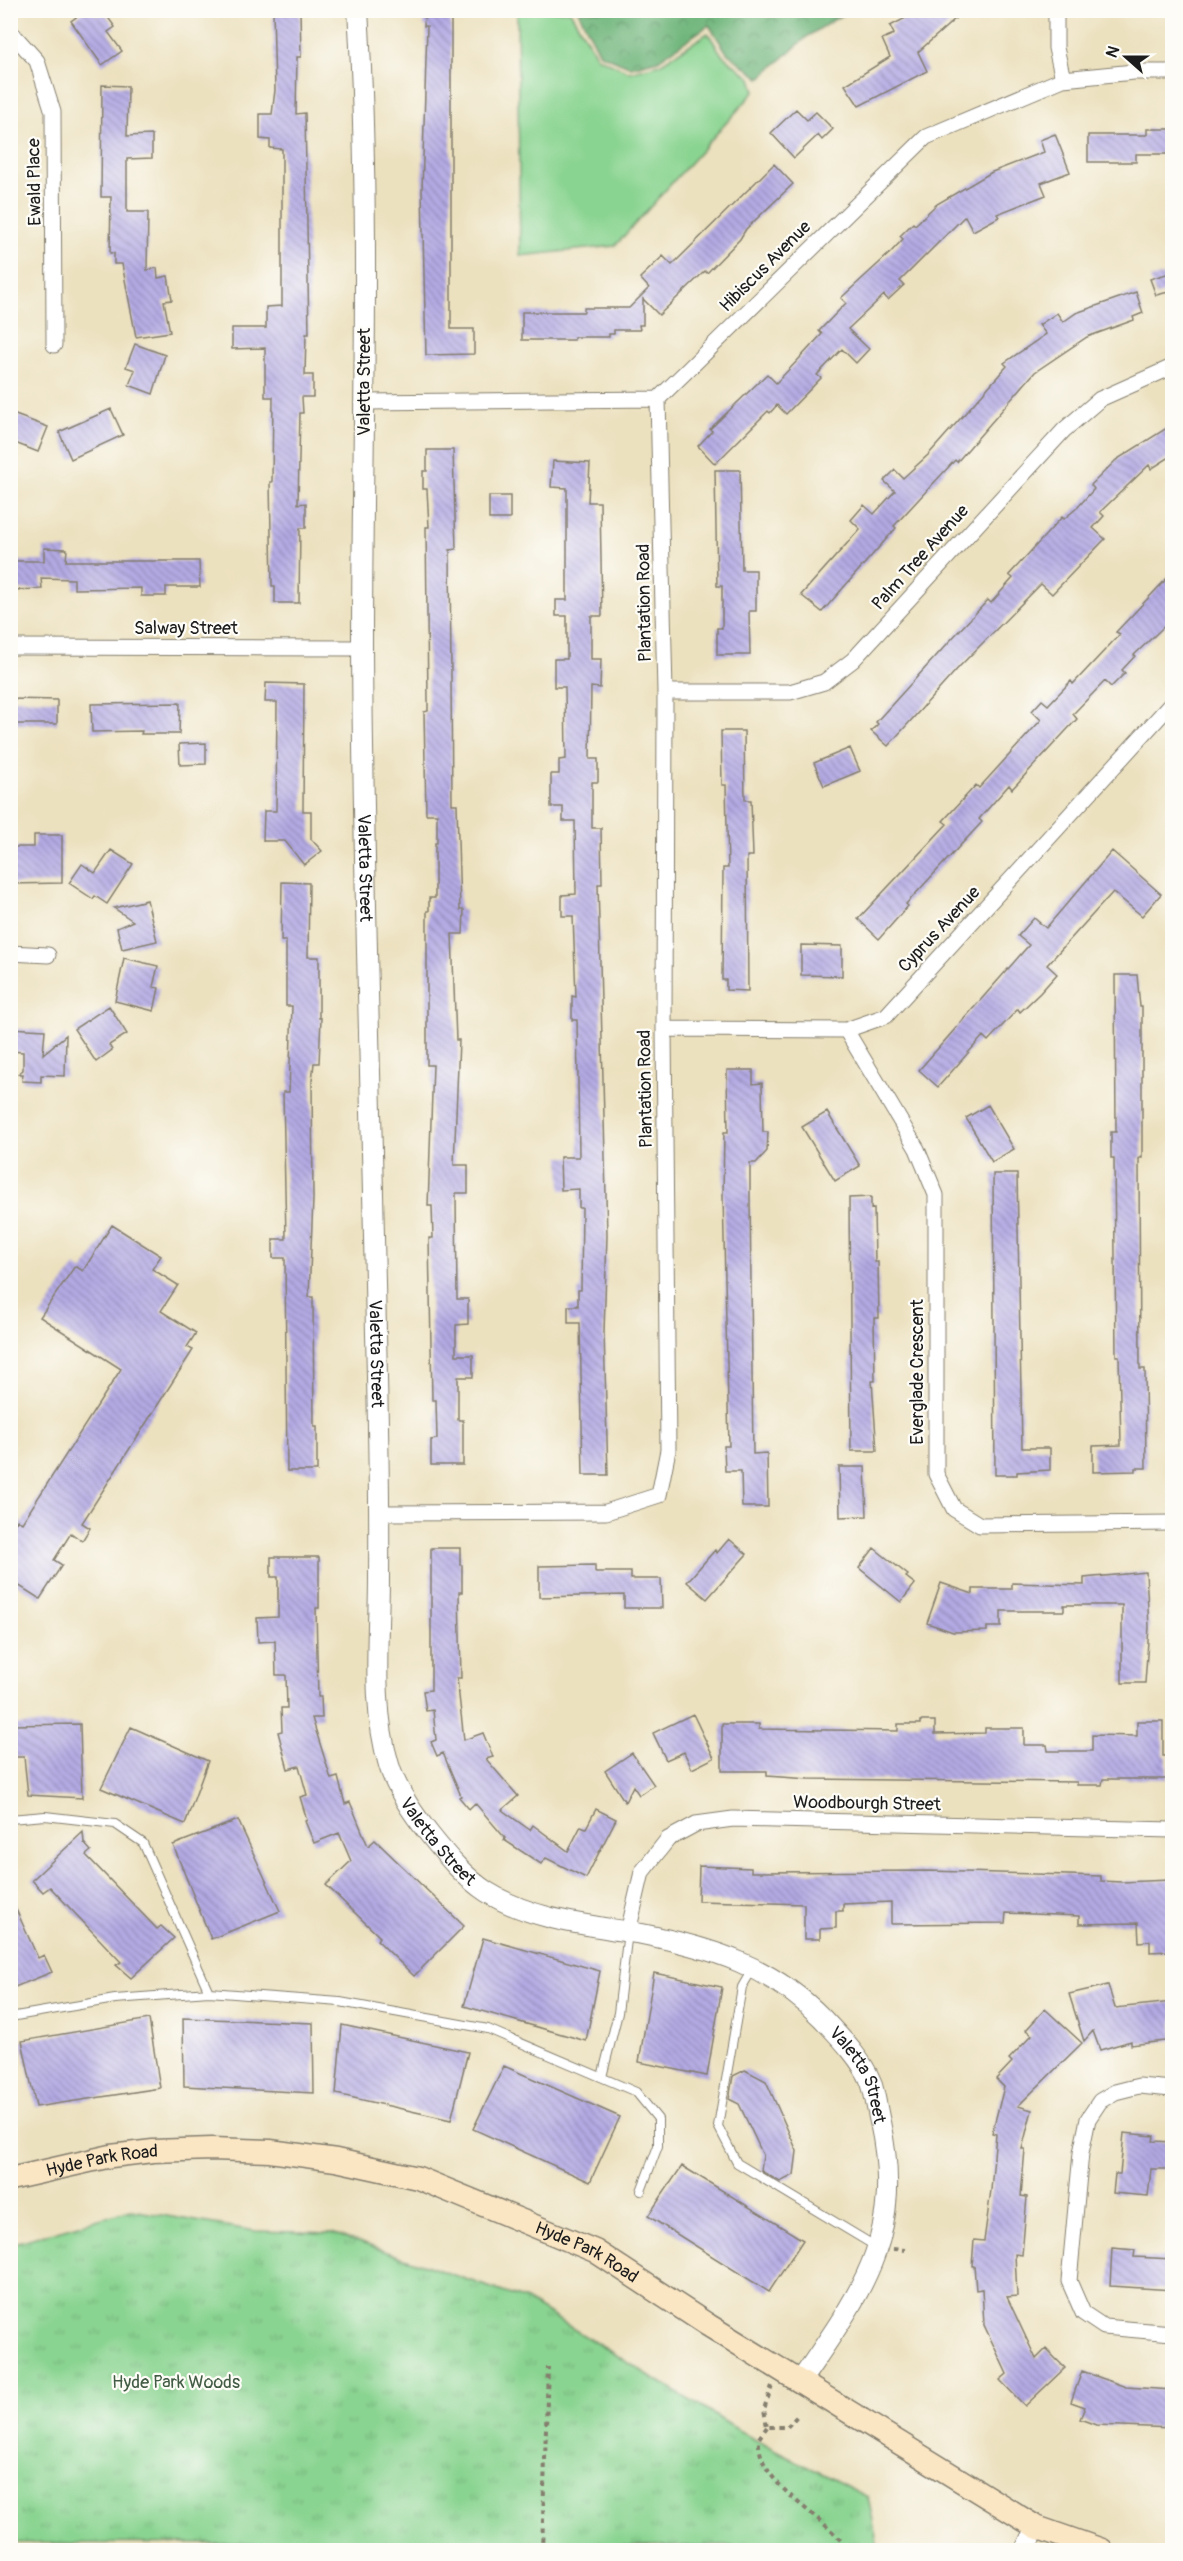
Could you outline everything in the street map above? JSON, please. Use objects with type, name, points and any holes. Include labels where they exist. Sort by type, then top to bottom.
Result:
[{"type":"main road","name":"Hyde Park Road","points":[[10,2179],[111,2156],[153,2151],[212,2149],[270,2151],[325,2158],[418,2178],[595,2251],[800,2382],[1036,2527],[1102,2550]]},
{"type":"street","name":"Valetta Street","points":[[358,10],[362,69],[364,402],[362,648],[380,1513],[378,1703],[389,1767],[416,1817],[450,1860],[487,1892],[528,1910],[576,1924],[628,1932],[720,1953],[754,1967],[797,1992],[835,2032],[870,2079],[884,2140],[887,2201],[879,2248],[861,2290],[800,2382]]},
{"type":"street","points":[[1056,10],[1056,48],[1063,79]]},
{"type":"street","name":"Ewald Place","points":[[10,31],[37,61],[46,83],[53,112],[54,345]]},
{"type":"street","name":"Hibiscus Avenue","points":[[658,399],[926,137],[1063,79],[1134,72],[1173,72]]},
{"type":"street","name":"Palm Tree Avenue","points":[[665,692],[790,692],[824,682],[853,660],[1064,430],[1100,399],[1173,367]]},
{"type":"street","points":[[364,402],[658,399]]},
{"type":"street","name":"Plantation Road","points":[[380,1513],[606,1512],[659,1496],[668,1450],[664,1029],[665,692],[658,399]]},
{"type":"street","name":"Salway Street","points":[[10,647],[362,648]]},
{"type":"street","name":"Cyprus Avenue","points":[[664,1029],[846,1030],[886,1016],[1170,713]]},
{"type":"street","points":[[10,953],[48,955]]},
{"type":"street","name":"Everglade Crescent","points":[[846,1030],[917,1149],[936,1195],[936,1474],[954,1509],[980,1525],[1173,1523]]},
{"type":"street","name":"Woodbourgh Street","points":[[628,1932],[642,1872],[668,1839],[696,1824],[733,1819],[1173,1830]]},
{"type":"street","points":[[1173,2089],[1138,2086],[1115,2092],[1100,2101],[1088,2119],[1081,2153],[1069,2281],[1083,2313],[1104,2327],[1173,2333]]},
{"type":"street","points":[[1025,2550],[1036,2527]]},
{"type":"lane","points":[[10,1819],[45,1816],[115,1824],[143,1843],[209,1992]]},
{"type":"lane","points":[[602,2077],[618,2013],[628,1932]]},
{"type":"lane","points":[[754,1967],[742,1987],[725,2074],[718,2126],[737,2163],[879,2248]]},
{"type":"lane","points":[[10,2018],[115,2000],[209,1992],[340,2002],[488,2029],[636,2092],[658,2119],[658,2146],[641,2191]]},
{"type":"path","points":[[542,2550],[548,2367]]},
{"type":"path","points":[[766,2398],[764,2409],[767,2427],[759,2438],[764,2467],[777,2483],[830,2527],[843,2543],[842,2550]]},
{"type":"path","points":[[767,2427],[787,2427],[798,2415]]},
{"type":"green space","points":[[517,11],[570,11],[597,57],[630,72],[660,64],[708,33],[722,55],[751,78],[755,91],[615,246],[520,256]]},
{"type":"green space","points":[[578,11],[848,11],[808,36],[760,78],[727,53],[709,25],[658,60],[631,67],[600,54]]},
{"type":"green space","name":"Hyde Park Woods","points":[[131,2210],[255,2231],[332,2233],[526,2300],[748,2436],[868,2497],[878,2547],[11,2543],[11,2244]]},
{"type":"building","points":[[86,10],[93,10],[97,16],[104,12],[115,27],[108,32],[122,51],[102,65],[71,21]]},
{"type":"building","points":[[273,10],[300,10],[301,57],[297,57],[296,114],[305,113],[309,334],[306,334],[305,375],[313,375],[313,397],[302,397],[303,413],[300,413],[298,504],[306,503],[306,528],[300,528],[299,603],[275,603],[275,586],[272,586],[270,482],[272,482],[273,397],[265,397],[265,348],[232,349],[232,328],[266,328],[266,307],[282,306],[282,149],[270,148],[270,140],[260,139],[260,114],[272,114],[275,90]]},
{"type":"building","points":[[425,10],[451,10],[451,329],[474,329],[474,354],[426,355],[422,191],[427,26],[424,26]]},
{"type":"building","points":[[921,10],[965,10],[918,52],[927,71],[859,106],[845,85],[890,57],[882,39],[894,34],[890,26]]},
{"type":"building","points":[[102,85],[128,86],[127,136],[152,135],[152,158],[127,159],[127,212],[148,212],[147,270],[157,268],[158,278],[168,276],[172,300],[164,301],[170,332],[136,337],[122,264],[114,264],[114,253],[110,253],[111,197],[101,197]]},
{"type":"building","points":[[796,109],[807,120],[816,112],[833,129],[822,140],[818,135],[794,158],[771,133]]},
{"type":"building","points":[[1147,129],[1173,129],[1173,154],[1136,154],[1136,162],[1088,162],[1088,135],[1147,135]]},
{"type":"building","points":[[1055,134],[1070,172],[1041,183],[1046,195],[997,214],[999,217],[973,231],[965,216],[900,281],[904,285],[888,300],[884,295],[848,329],[869,349],[856,363],[842,349],[817,375],[821,378],[786,414],[777,405],[770,413],[768,411],[715,464],[698,446],[712,431],[710,429],[767,374],[776,383],[822,334],[819,331],[846,303],[841,298],[890,253],[903,239],[900,236],[913,223],[915,225],[937,204],[992,172],[1044,152],[1040,140]]},
{"type":"building","points":[[774,164],[793,184],[746,229],[740,239],[707,273],[705,271],[659,315],[643,299],[643,325],[639,325],[640,330],[614,330],[614,334],[609,334],[609,337],[574,337],[574,340],[522,340],[522,312],[584,312],[584,308],[629,308],[649,288],[640,278],[663,256],[672,265]]},
{"type":"building","points":[[1173,272],[1173,291],[1156,295],[1150,279]]},
{"type":"building","points":[[1136,292],[1143,313],[1133,317],[1134,320],[1087,337],[1035,372],[957,462],[955,460],[894,526],[896,528],[822,612],[801,595],[860,529],[851,520],[864,505],[874,514],[895,491],[884,481],[895,470],[903,478],[928,455],[1007,366],[1004,363],[1046,334],[1039,325],[1057,313],[1063,322],[1076,313]]},
{"type":"building","points":[[135,344],[165,355],[153,394],[129,385],[135,370],[126,367]]},
{"type":"building","points":[[111,409],[123,435],[71,459],[59,432]]},
{"type":"building","points":[[10,413],[48,427],[38,452],[10,441]]},
{"type":"building","points":[[1173,424],[1173,455],[1151,469],[1149,465],[1100,512],[1104,516],[1093,528],[1105,539],[1052,594],[1041,584],[960,666],[888,746],[871,731],[878,724],[876,722],[988,600],[991,603],[1013,578],[1009,575],[1062,517],[1064,519],[1078,507],[1094,489],[1091,485],[1116,460]]},
{"type":"building","points":[[427,450],[453,450],[456,549],[450,550],[452,804],[457,804],[460,910],[464,910],[463,934],[452,934],[456,1040],[459,1040],[454,1165],[468,1165],[468,1193],[456,1193],[457,1299],[468,1299],[468,1324],[456,1325],[456,1355],[473,1355],[473,1377],[458,1377],[458,1420],[463,1420],[463,1465],[431,1465],[431,1440],[437,1439],[436,1400],[432,1400],[429,1238],[433,1238],[432,1206],[428,1206],[433,1065],[427,1065],[427,911],[429,911],[429,898],[435,898],[437,814],[426,814],[424,712],[428,711],[426,527],[429,527],[427,489],[423,489],[423,471],[427,471]]},
{"type":"building","points":[[553,461],[590,463],[588,502],[600,502],[602,616],[591,616],[591,659],[601,659],[600,688],[591,687],[590,759],[598,759],[598,782],[592,782],[592,828],[601,828],[602,884],[598,884],[607,1235],[604,1332],[608,1475],[583,1475],[580,1323],[568,1323],[568,1306],[578,1306],[578,1290],[581,1290],[582,1208],[579,1208],[579,1189],[561,1190],[560,1157],[579,1157],[577,1020],[572,1020],[572,996],[576,997],[573,916],[562,916],[562,895],[576,894],[575,821],[563,821],[563,807],[551,807],[551,774],[559,774],[559,760],[566,759],[565,687],[554,687],[554,659],[567,659],[567,616],[556,616],[556,600],[567,600],[567,488],[551,487]]},
{"type":"building","points":[[715,470],[740,470],[742,570],[756,570],[756,611],[749,611],[750,655],[717,655],[717,628],[722,628],[722,586],[717,586]]},
{"type":"building","points":[[489,496],[510,496],[510,519],[489,519]]},
{"type":"building","points":[[44,548],[67,549],[66,561],[199,561],[200,587],[166,587],[166,596],[141,596],[141,588],[74,589],[74,579],[41,578],[42,589],[10,590],[10,561],[44,561]]},
{"type":"building","points":[[1173,572],[1173,618],[1134,655],[1122,670],[1125,673],[1111,687],[1105,681],[1073,714],[1077,719],[1012,789],[1009,785],[979,819],[982,822],[906,904],[908,906],[879,939],[858,919],[947,824],[943,821],[976,785],[979,788],[1041,720],[1032,711],[1042,700],[1048,705],[1071,681],[1073,684],[1120,634],[1116,632]]},
{"type":"building","points":[[266,683],[304,684],[303,811],[311,811],[311,839],[322,851],[304,865],[285,841],[263,841],[264,811],[276,811],[277,702],[265,702]]},
{"type":"building","points":[[10,699],[57,700],[57,724],[10,724]]},
{"type":"building","points":[[180,703],[179,734],[141,734],[142,731],[92,732],[91,704]]},
{"type":"building","points":[[721,731],[744,731],[745,800],[751,800],[753,856],[747,856],[748,991],[726,990],[726,980],[722,980],[723,868],[728,868],[726,785],[722,785]]},
{"type":"building","points":[[206,743],[206,764],[180,765],[179,744]]},
{"type":"building","points":[[850,748],[860,771],[824,786],[814,763]]},
{"type":"building","points":[[34,835],[62,835],[62,883],[10,884],[10,847],[34,847]]},
{"type":"building","points":[[111,850],[133,864],[107,904],[95,896],[93,899],[69,883],[82,864],[95,873]]},
{"type":"building","points":[[1112,851],[1161,894],[1142,916],[1113,892],[1047,965],[1057,974],[1040,993],[1020,1012],[1018,1009],[988,1041],[983,1036],[938,1087],[919,1070],[1029,945],[1018,936],[1034,918],[1046,928]]},
{"type":"building","points":[[282,882],[309,883],[308,957],[319,957],[319,1018],[321,1018],[319,1063],[314,1063],[312,1081],[313,1199],[309,1297],[313,1297],[314,1426],[317,1426],[317,1471],[287,1471],[285,1258],[273,1258],[273,1239],[286,1239],[283,1092],[289,1092],[292,1006],[286,1006],[286,941],[281,941]]},
{"type":"building","points":[[147,900],[157,941],[122,949],[117,928],[133,921],[114,908]]},
{"type":"building","points":[[801,945],[842,946],[842,976],[801,975]]},
{"type":"building","points":[[124,958],[158,966],[153,987],[159,988],[154,1011],[115,1001]]},
{"type":"building","points":[[1115,975],[1137,975],[1140,1007],[1142,1007],[1142,1158],[1139,1158],[1140,1369],[1145,1369],[1146,1468],[1135,1468],[1135,1471],[1093,1472],[1093,1446],[1121,1445],[1119,1356],[1116,1356],[1114,1158],[1111,1158],[1111,1132],[1116,1132]]},
{"type":"building","points":[[109,1006],[127,1034],[109,1045],[112,1050],[96,1062],[74,1029]]},
{"type":"building","points":[[10,1028],[45,1030],[43,1054],[66,1035],[65,1076],[41,1075],[41,1082],[22,1081],[23,1074],[18,1074],[23,1070],[23,1052],[10,1051]]},
{"type":"building","points":[[727,1070],[753,1070],[753,1084],[762,1083],[763,1132],[768,1132],[767,1151],[756,1163],[750,1163],[750,1199],[753,1454],[767,1453],[768,1507],[742,1507],[741,1471],[725,1471],[724,1446],[729,1446],[723,1196],[724,1132],[728,1132]]},
{"type":"building","points":[[988,1105],[1014,1149],[992,1162],[966,1118]]},
{"type":"building","points":[[827,1112],[860,1166],[835,1181],[802,1127]]},
{"type":"building","points":[[993,1174],[1017,1174],[1022,1448],[1050,1448],[1050,1470],[1017,1472],[1017,1475],[995,1475]]},
{"type":"building","points":[[871,1197],[871,1209],[874,1208],[875,1262],[878,1262],[879,1318],[874,1318],[875,1381],[872,1381],[877,1451],[851,1451],[849,1198]]},
{"type":"building","points":[[112,1225],[161,1256],[152,1269],[178,1285],[161,1311],[196,1333],[187,1347],[193,1350],[82,1523],[90,1528],[82,1541],[71,1533],[54,1560],[62,1565],[40,1599],[10,1580],[10,1530],[17,1520],[22,1523],[121,1369],[40,1317],[75,1266],[83,1271]]},
{"type":"building","points":[[839,1467],[865,1467],[867,1516],[840,1517]]},
{"type":"building","points":[[729,1539],[747,1554],[707,1599],[687,1582],[715,1550],[717,1553]]},
{"type":"building","points":[[431,1548],[460,1548],[460,1565],[462,1565],[462,1592],[459,1592],[461,1678],[457,1678],[464,1740],[483,1733],[493,1757],[486,1759],[518,1796],[502,1810],[530,1830],[533,1825],[568,1851],[581,1826],[586,1828],[596,1809],[616,1819],[586,1878],[546,1858],[541,1864],[504,1840],[505,1838],[475,1803],[469,1809],[459,1797],[461,1796],[443,1753],[437,1756],[431,1742],[436,1740],[433,1710],[426,1711],[423,1691],[431,1690]]},
{"type":"building","points":[[874,1548],[908,1575],[906,1577],[915,1584],[901,1602],[859,1568]]},
{"type":"building","points":[[271,1557],[319,1557],[319,1608],[316,1608],[318,1697],[321,1697],[322,1718],[312,1718],[331,1779],[338,1777],[345,1804],[350,1802],[368,1846],[375,1840],[464,1926],[414,1976],[377,1940],[380,1937],[326,1885],[351,1861],[339,1833],[314,1843],[305,1821],[307,1820],[300,1797],[307,1795],[299,1766],[288,1769],[278,1732],[282,1731],[281,1708],[287,1708],[286,1675],[276,1675],[275,1641],[258,1642],[257,1618],[278,1617],[278,1577],[271,1577]]},
{"type":"building","points":[[595,1565],[595,1572],[631,1572],[631,1579],[661,1579],[662,1608],[624,1608],[624,1595],[539,1597],[539,1566]]},
{"type":"building","points":[[1146,1572],[1149,1627],[1145,1683],[1122,1683],[1122,1605],[1064,1605],[1064,1611],[1001,1611],[1001,1627],[987,1627],[987,1631],[953,1632],[927,1623],[941,1583],[973,1594],[973,1589],[1012,1589],[1012,1583],[1084,1585],[1084,1578]]},
{"type":"building","points":[[693,1714],[714,1758],[692,1769],[684,1752],[666,1760],[653,1733]]},
{"type":"building","points":[[920,1721],[935,1721],[935,1734],[985,1733],[985,1728],[1024,1728],[1024,1745],[1047,1745],[1048,1751],[1092,1751],[1092,1735],[1137,1736],[1137,1721],[1163,1721],[1163,1756],[1167,1756],[1167,1779],[1103,1779],[1102,1785],[1077,1785],[1077,1782],[809,1779],[767,1776],[767,1771],[722,1771],[722,1724],[759,1724],[759,1729],[898,1731],[898,1724],[920,1724]]},
{"type":"building","points":[[80,1724],[82,1798],[28,1795],[24,1757],[10,1757],[10,1725]]},
{"type":"building","points":[[131,1727],[208,1761],[185,1824],[101,1788]]},
{"type":"building","points":[[632,1753],[654,1785],[639,1795],[633,1786],[625,1802],[605,1771]]},
{"type":"building","points":[[238,1820],[280,1911],[211,1939],[173,1845]]},
{"type":"building","points":[[83,1832],[84,1843],[91,1851],[86,1855],[157,1929],[161,1926],[174,1938],[131,1978],[116,1965],[121,1962],[50,1887],[43,1892],[32,1880]]},
{"type":"building","points":[[699,1866],[751,1868],[751,1872],[929,1871],[1101,1876],[1101,1881],[1121,1882],[1170,1880],[1173,1940],[1170,1940],[1170,1951],[1150,1952],[1150,1941],[1139,1942],[1138,1923],[1079,1924],[1079,1916],[1006,1913],[1005,1923],[891,1924],[891,1902],[843,1904],[843,1911],[836,1911],[836,1928],[820,1929],[820,1939],[804,1939],[804,1904],[698,1901]]},
{"type":"building","points":[[10,1896],[38,1958],[44,1955],[52,1972],[10,1989]]},
{"type":"building","points":[[483,1938],[600,1971],[586,2041],[464,2006]]},
{"type":"building","points":[[654,1973],[722,1987],[707,2076],[639,2062]]},
{"type":"building","points":[[1108,1985],[1115,2008],[1173,2002],[1173,2040],[1131,2045],[1131,2041],[1100,2050],[1093,2031],[1084,2041],[1069,1994]]},
{"type":"building","points":[[1045,2009],[1082,2043],[1018,2106],[1032,2110],[1022,2149],[1025,2149],[1021,2196],[1027,2197],[1022,2255],[1015,2254],[1017,2296],[1007,2297],[1036,2359],[1046,2349],[1065,2368],[1025,2406],[1000,2380],[1007,2374],[984,2325],[982,2289],[976,2290],[974,2266],[972,2266],[974,2240],[984,2241],[991,2190],[996,2134],[992,2133],[1004,2087],[996,2079],[1012,2062],[1009,2059],[1032,2035],[1026,2030]]},
{"type":"building","points":[[183,2018],[313,2023],[314,2093],[184,2086]]},
{"type":"building","points":[[149,2019],[160,2088],[36,2107],[22,2041]]},
{"type":"building","points":[[342,2025],[468,2052],[451,2120],[336,2094]]},
{"type":"building","points":[[504,2066],[620,2117],[590,2182],[473,2129]]},
{"type":"building","points":[[745,2070],[766,2081],[797,2151],[794,2175],[780,2182],[761,2171],[763,2155],[739,2104],[729,2099],[733,2076]]},
{"type":"building","points":[[1124,2133],[1154,2136],[1153,2141],[1173,2142],[1173,2169],[1151,2169],[1148,2196],[1113,2193],[1115,2174],[1120,2174]]},
{"type":"building","points":[[682,2166],[803,2240],[769,2292],[648,2216]]},
{"type":"building","points":[[1112,2248],[1135,2250],[1134,2257],[1173,2259],[1173,2290],[1110,2286]]},
{"type":"building","points":[[1082,2371],[1126,2387],[1173,2390],[1173,2428],[1096,2425],[1080,2419],[1085,2407],[1071,2402]]}]
